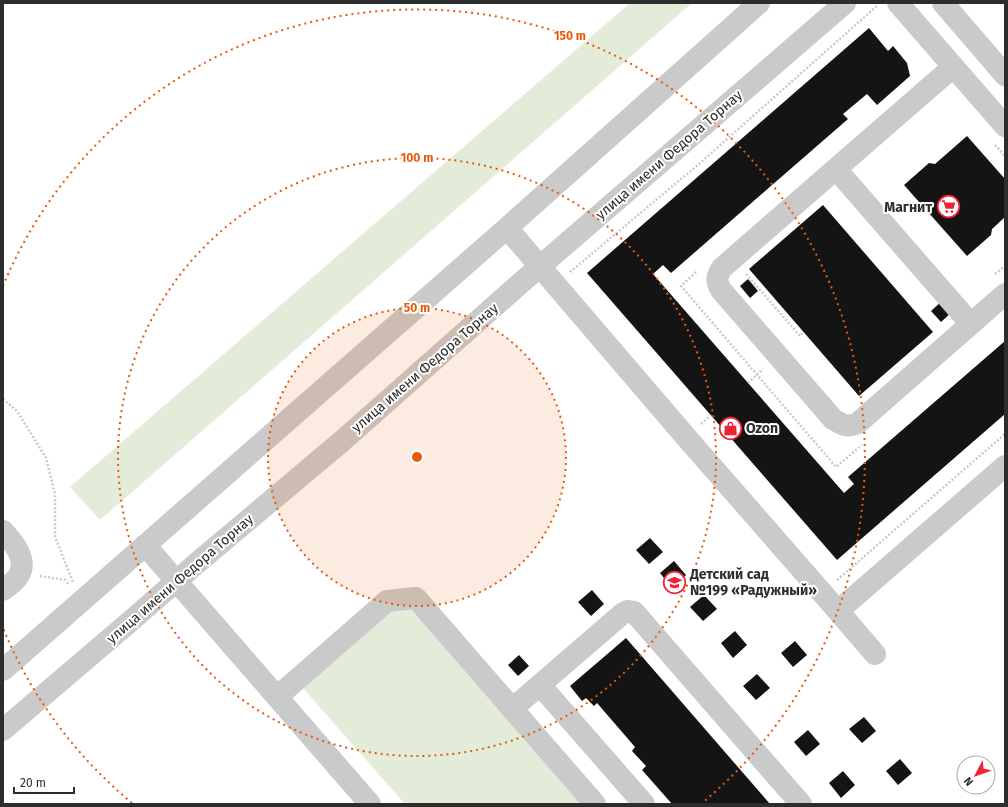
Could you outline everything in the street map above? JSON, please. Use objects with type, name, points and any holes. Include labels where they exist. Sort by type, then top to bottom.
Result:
[{"type":"street","points":[[3,670],[78,592],[145,545],[507,228],[759,3]]},
{"type":"street","name":"улица имени Федора Торнау","points":[[3,730],[176,581],[341,442],[540,267],[845,3]]},
{"type":"street","points":[[898,3],[1005,126]]},
{"type":"street","points":[[943,3],[1005,75]]},
{"type":"street","points":[[953,67],[722,268],[718,273],[717,282],[721,290],[833,419],[842,425],[851,426],[858,423],[1005,294]]},
{"type":"street","points":[[836,168],[971,324]]},
{"type":"street","points":[[507,228],[696,449],[875,654]]},
{"type":"street","points":[[838,611],[1005,466]]},
{"type":"street","points":[[3,531],[15,544],[20,555],[23,568],[14,580]]},
{"type":"street","points":[[145,545],[370,804]]},
{"type":"street","points":[[277,697],[387,601],[416,598],[595,804]]},
{"type":"street","points":[[512,709],[622,614],[627,611],[634,612],[801,804]]},
{"type":"street","points":[[540,685],[644,804]]},
{"type":"path","points":[[567,275],[699,164],[880,3]]},
{"type":"path","points":[[733,258],[800,336],[804,332]]},
{"type":"path","points":[[994,275],[1005,266]]},
{"type":"path","points":[[699,270],[681,286],[836,468],[865,442]]},
{"type":"path","points":[[3,399],[17,411],[46,458],[55,494],[55,536],[78,592]]},
{"type":"path","points":[[697,427],[711,415]]},
{"type":"path","points":[[832,584],[1005,434]]},
{"type":"path","points":[[14,580],[35,575],[65,580],[78,592]]},
{"type":"green space","points":[[630,3],[692,3],[100,520],[70,487]]},
{"type":"green space","points":[[390,609],[415,609],[584,804],[405,804],[302,687]]},
{"type":"building","points":[[869,28],[888,51],[893,46],[907,63],[910,76],[877,105],[867,94],[843,114],[848,119],[671,273],[663,265],[653,274],[844,493],[854,484],[848,477],[1005,341],[1005,414],[837,560],[587,273]]},
{"type":"building","points":[[967,136],[1005,179],[1005,217],[992,229],[991,235],[967,256],[904,185],[929,163],[935,164]]},
{"type":"building","points":[[823,205],[933,332],[859,396],[749,269]]},
{"type":"building","points":[[748,279],[758,291],[750,298],[740,286]]},
{"type":"building","points":[[942,301],[952,312],[941,322],[931,311]]},
{"type":"building","points":[[650,538],[663,552],[649,564],[636,550]]},
{"type":"building","points":[[674,561],[686,575],[672,588],[660,573]]},
{"type":"building","points":[[592,590],[604,604],[591,616],[578,602]]},
{"type":"building","points":[[704,595],[717,609],[703,621],[690,607]]},
{"type":"building","points":[[735,631],[747,645],[733,658],[721,643]]},
{"type":"building","points":[[626,638],[770,804],[672,804],[642,770],[646,766],[632,751],[635,747],[597,703],[594,706],[586,698],[582,701],[570,686]]},
{"type":"building","points":[[795,641],[807,655],[793,667],[781,653]]},
{"type":"building","points":[[519,655],[529,666],[518,676],[508,665]]},
{"type":"building","points":[[757,674],[770,688],[756,700],[743,686]]},
{"type":"building","points":[[864,717],[876,731],[862,743],[849,729]]},
{"type":"building","points":[[808,730],[820,744],[806,756],[794,742]]},
{"type":"building","points":[[900,759],[912,773],[898,785],[886,771]]},
{"type":"building","points":[[843,771],[855,785],[841,798],[829,783]]},
{"type":"place","name":"Магнит","points":[[948,207]]},
{"type":"place","name":"Ozon","points":[[730,428]]},
{"type":"place","name":"Детский сад №199 «Радужный»","points":[[674,582]]}]
